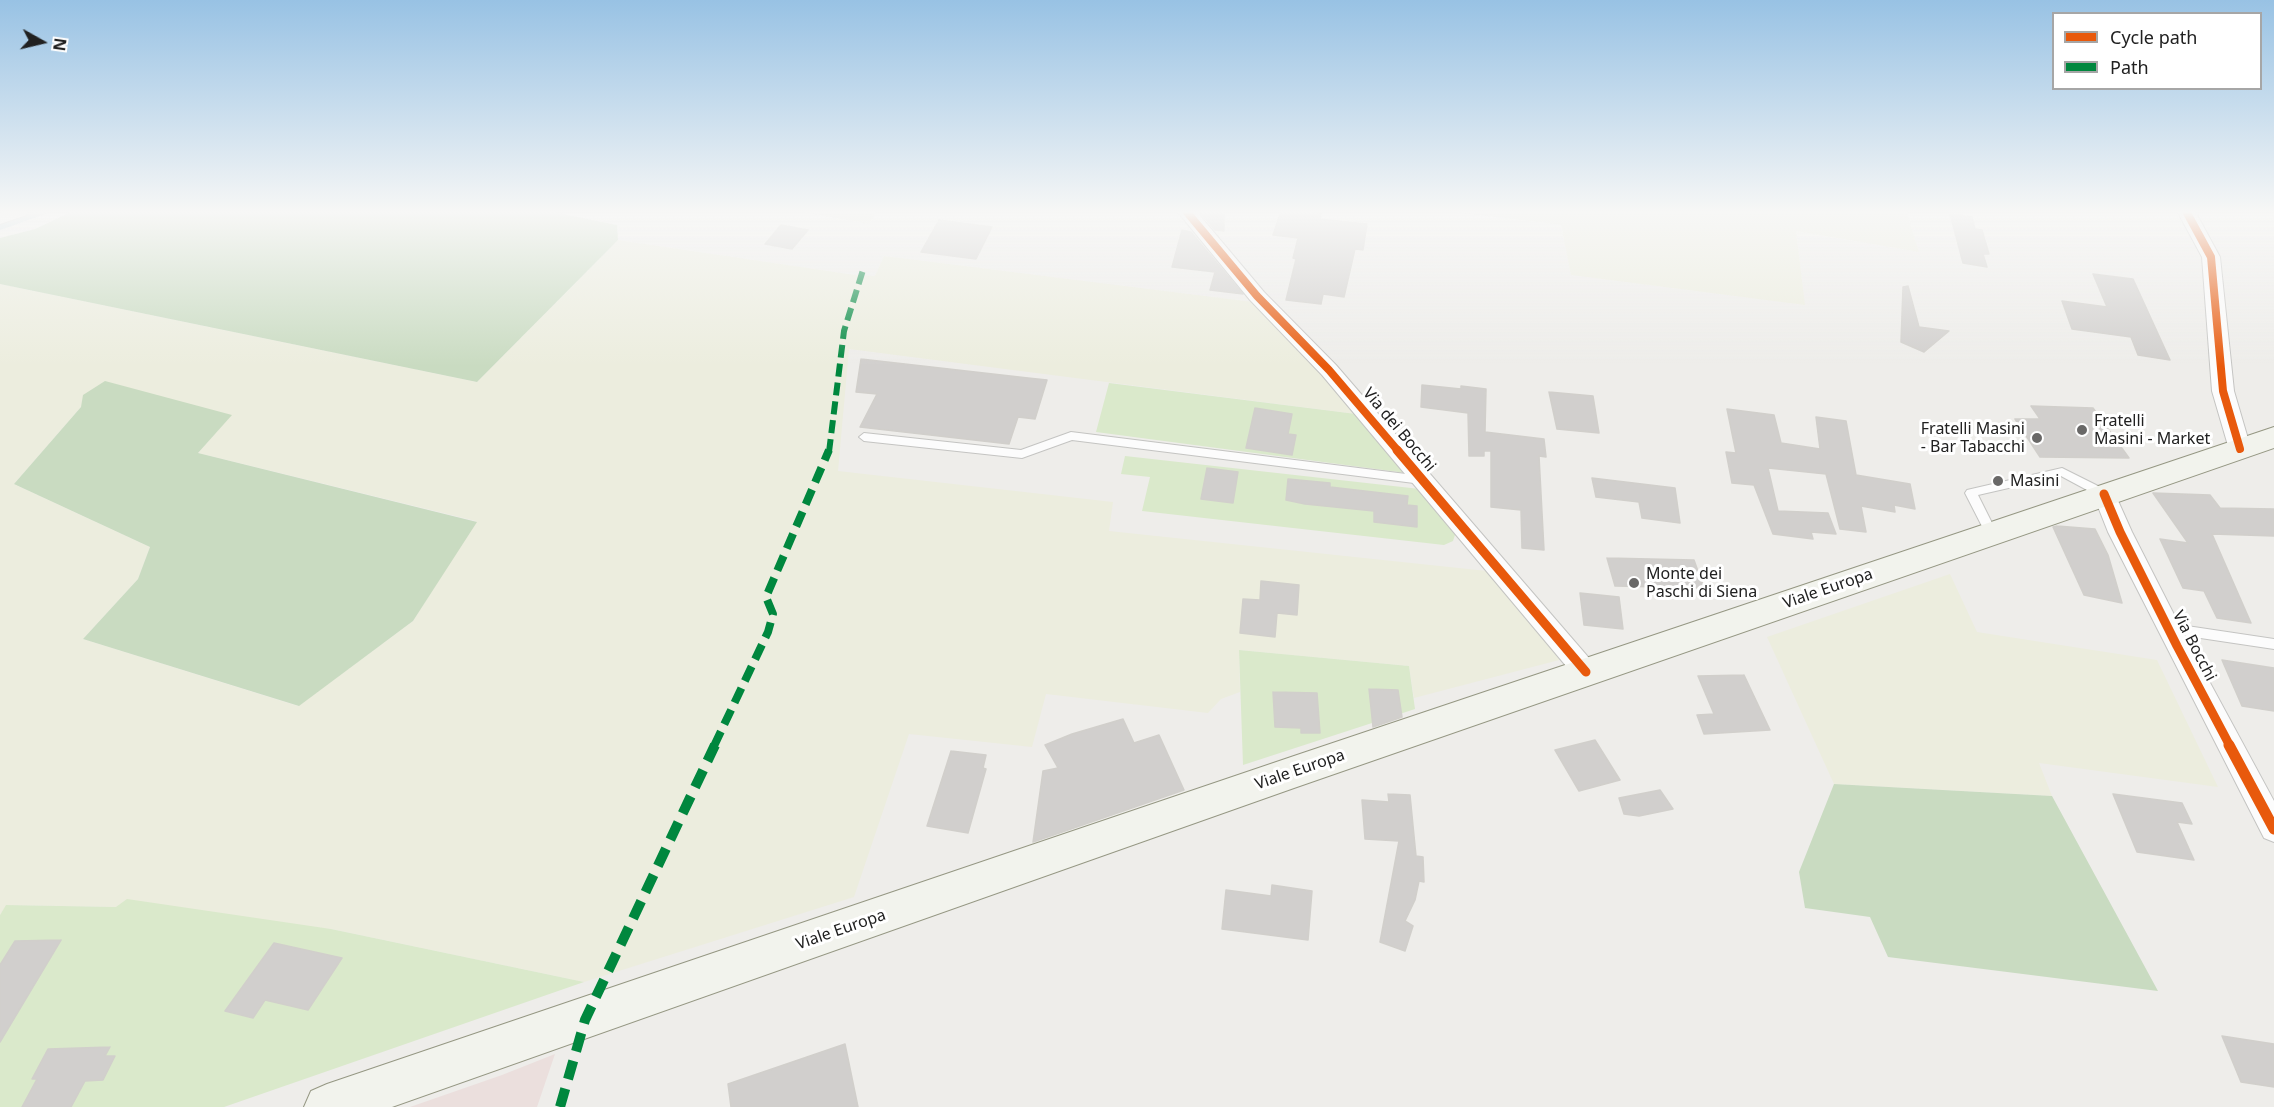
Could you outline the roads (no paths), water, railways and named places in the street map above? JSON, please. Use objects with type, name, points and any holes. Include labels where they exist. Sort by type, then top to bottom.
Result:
[{"type":"main road","name":"Viale Europa","points":[[327,1107],[2274,437]]},
{"type":"street","name":"Via dei Bocchi","points":[[1229,263],[1257,296],[1329,370],[1586,672]]},
{"type":"street","points":[[2212,263],[2223,392],[2240,449]]},
{"type":"street","name":"Via Bocchi","points":[[2104,494],[2167,628],[2270,816]]},
{"type":"lane","points":[[864,437],[1022,454],[1071,436],[1422,480]]},
{"type":"lane","points":[[2167,628],[2274,644]]},
{"type":"place","name":"Fratelli Masini - Market","points":[[2082,430]]},
{"type":"place","name":"Fratelli Masini - Bar Tabacchi","points":[[2037,438]]},
{"type":"place","name":"Masini","points":[[1998,481]]},
{"type":"place","name":"Monte dei Paschi di Siena","points":[[1634,583]]}]
